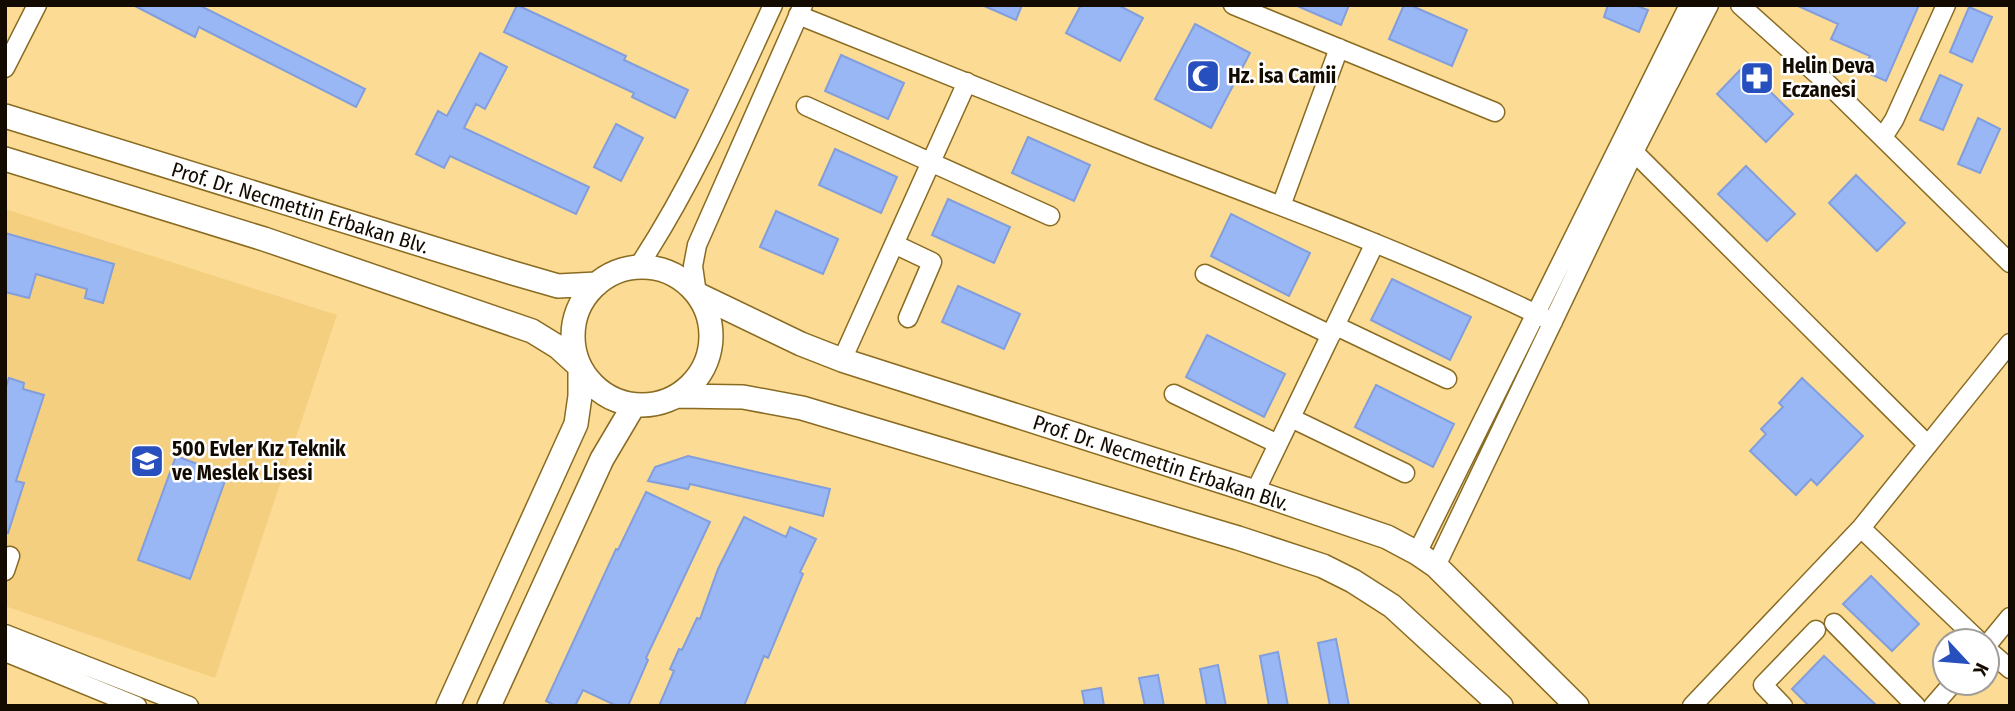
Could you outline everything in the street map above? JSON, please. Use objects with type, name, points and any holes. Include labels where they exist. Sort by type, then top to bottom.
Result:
[{"type":"main road","name":"Prof. Dr. Necmettin Erbakan Blv.","points":[[5,116],[558,286],[597,284]]},
{"type":"main road","name":"Prof. Dr. Necmettin Erbakan Blv.","points":[[5,159],[264,239],[532,331],[558,347],[580,367]]},
{"type":"main road","points":[[448,706],[576,424],[580,367],[573,345],[575,323],[582,301],[597,284],[616,272],[638,267],[660,269],[681,278],[697,294],[708,314],[712,338],[707,361],[695,381],[677,396],[656,404],[634,405],[612,398],[593,385],[580,367]]},
{"type":"main road","name":"Prof. Dr. Necmettin Erbakan Blv.","points":[[697,294],[801,344],[842,360],[1387,537],[1436,566],[1577,706]]},
{"type":"main road","points":[[677,396],[743,397],[802,408],[1238,538],[1323,566],[1392,606],[1488,702]]},
{"type":"main road","points":[[489,706],[601,459],[634,405]]},
{"type":"street","points":[[5,68],[37,5]]},
{"type":"street","points":[[638,267],[662,230],[691,176],[773,5]]},
{"type":"street","points":[[1233,5],[1495,112]]},
{"type":"street","points":[[1416,552],[1689,5]]},
{"type":"street","points":[[1436,566],[1634,152],[1709,5]]},
{"type":"street","points":[[1740,5],[1883,137],[2010,263]]},
{"type":"street","points":[[1883,137],[1894,120],[1946,5]]},
{"type":"street","points":[[697,294],[693,266],[697,245],[800,10],[1037,112],[1375,243],[1553,323]]},
{"type":"street","points":[[1281,206],[1339,48]]},
{"type":"street","points":[[842,360],[967,82]]},
{"type":"street","points":[[806,106],[1051,216]]},
{"type":"street","points":[[1634,152],[1928,445]]},
{"type":"street","points":[[1255,492],[1375,243]]},
{"type":"street","points":[[894,244],[932,262],[908,318]]},
{"type":"street","points":[[1205,274],[1447,379]]},
{"type":"street","points":[[1692,706],[1861,528],[2010,343]]},
{"type":"street","points":[[1174,394],[1278,444]]},
{"type":"street","points":[[1291,418],[1405,473]]},
{"type":"street","points":[[1861,528],[1964,627]]},
{"type":"street","points":[[1834,623],[1916,706]]},
{"type":"street","points":[[1783,706],[1763,685],[1816,630]]},
{"type":"street","points":[[5,634],[189,706]]},
{"type":"street","points":[[5,652],[137,706]]},
{"type":"shaded area","name":"500 Evler Kız Teknik ve Meslek Lisesi","points":[[5,209],[337,315],[215,678],[5,606]]},
{"type":"building","points":[[133,5],[199,5],[365,89],[356,107],[199,27],[195,37]]},
{"type":"building","points":[[517,5],[626,56],[624,60],[688,90],[675,118],[632,97],[634,93],[504,32]]},
{"type":"building","points":[[982,5],[1022,5],[1016,20]]},
{"type":"building","points":[[1081,5],[1118,5],[1143,18],[1120,61],[1066,33]]},
{"type":"building","points":[[1295,5],[1349,5],[1341,25]]},
{"type":"building","points":[[1404,5],[1410,5],[1467,30],[1452,66],[1389,39]]},
{"type":"building","points":[[1608,5],[1635,5],[1648,10],[1639,32],[1604,17]]},
{"type":"building","points":[[1796,5],[1919,5],[1886,81],[1863,71],[1870,56],[1831,39],[1838,24]]},
{"type":"building","points":[[1969,7],[1992,17],[1972,62],[1950,52]]},
{"type":"building","name":"Hz. İsa Camii","points":[[1195,24],[1250,53],[1211,128],[1155,99]]},
{"type":"building","points":[[480,53],[507,67],[485,109],[476,104],[464,128],[589,187],[576,214],[450,156],[444,168],[416,154],[438,111],[447,116]]},
{"type":"building","points":[[841,55],[904,83],[888,119],[825,91]]},
{"type":"building","points":[[1744,66],[1793,114],[1766,142],[1717,94]]},
{"type":"building","points":[[1940,75],[1962,85],[1943,130],[1920,120]]},
{"type":"building","points":[[1978,118],[2000,129],[1980,173],[1958,164]]},
{"type":"building","points":[[616,124],[643,138],[621,181],[594,167]]},
{"type":"building","points":[[1028,137],[1090,165],[1074,201],[1012,173]]},
{"type":"building","points":[[835,149],[897,177],[881,213],[819,185]]},
{"type":"building","points":[[1746,166],[1795,214],[1767,241],[1718,194]]},
{"type":"building","points":[[1856,175],[1905,223],[1877,251],[1829,203]]},
{"type":"building","points":[[948,199],[1010,227],[994,263],[932,235]]},
{"type":"building","points":[[776,211],[838,239],[823,274],[760,247]]},
{"type":"building","points":[[1231,214],[1310,253],[1289,296],[1211,256]]},
{"type":"building","points":[[5,233],[114,264],[103,303],[85,298],[87,289],[36,274],[29,298],[5,292]]},
{"type":"building","points":[[1392,279],[1471,317],[1450,360],[1371,320]]},
{"type":"building","points":[[958,286],[1020,314],[1004,349],[942,322]]},
{"type":"building","points":[[1207,335],[1285,374],[1264,417],[1186,377]]},
{"type":"building","points":[[9,378],[24,383],[23,389],[44,395],[16,481],[24,483],[8,533],[5,532],[5,389]]},
{"type":"building","points":[[1802,378],[1863,436],[1817,485],[1811,479],[1796,495],[1750,451],[1766,434],[1761,429],[1783,407],[1779,403]]},
{"type":"building","points":[[1376,385],[1454,424],[1433,467],[1355,427]]},
{"type":"building","points":[[176,456],[227,475],[190,579],[138,560]]},
{"type":"building","points":[[688,456],[830,489],[823,516],[690,484],[688,489],[648,481],[655,467]]},
{"type":"building","points":[[646,492],[710,522],[646,658],[648,660],[628,706],[617,706],[583,690],[575,706],[556,706],[546,701],[616,549],[618,550]]},
{"type":"building","points":[[744,517],[786,537],[790,527],[816,539],[800,572],[803,574],[768,658],[764,656],[744,706],[659,706],[674,671],[670,669],[697,618],[700,619],[718,569]]},
{"type":"building","points":[[1871,576],[1919,624],[1892,651],[1843,604]]},
{"type":"building","points":[[1336,639],[1349,706],[1330,706],[1318,643]]},
{"type":"building","points":[[1278,652],[1288,706],[1269,706],[1260,656]]},
{"type":"building","points":[[1824,656],[1877,706],[1809,706],[1792,689]]},
{"type":"building","points":[[1218,665],[1226,706],[1207,706],[1200,669]]},
{"type":"building","points":[[1158,675],[1164,706],[1145,706],[1139,678]]},
{"type":"building","points":[[1101,688],[1104,706],[1085,706],[1082,691]]},
{"type":"place","name":"Hz. İsa Camii","points":[[1203,76]]},
{"type":"place","name":"Helin Deva Eczanesi","points":[[1757,78]]},
{"type":"place","name":"500 Evler Kız Teknik ve Meslek Lisesi","points":[[147,461]]}]
